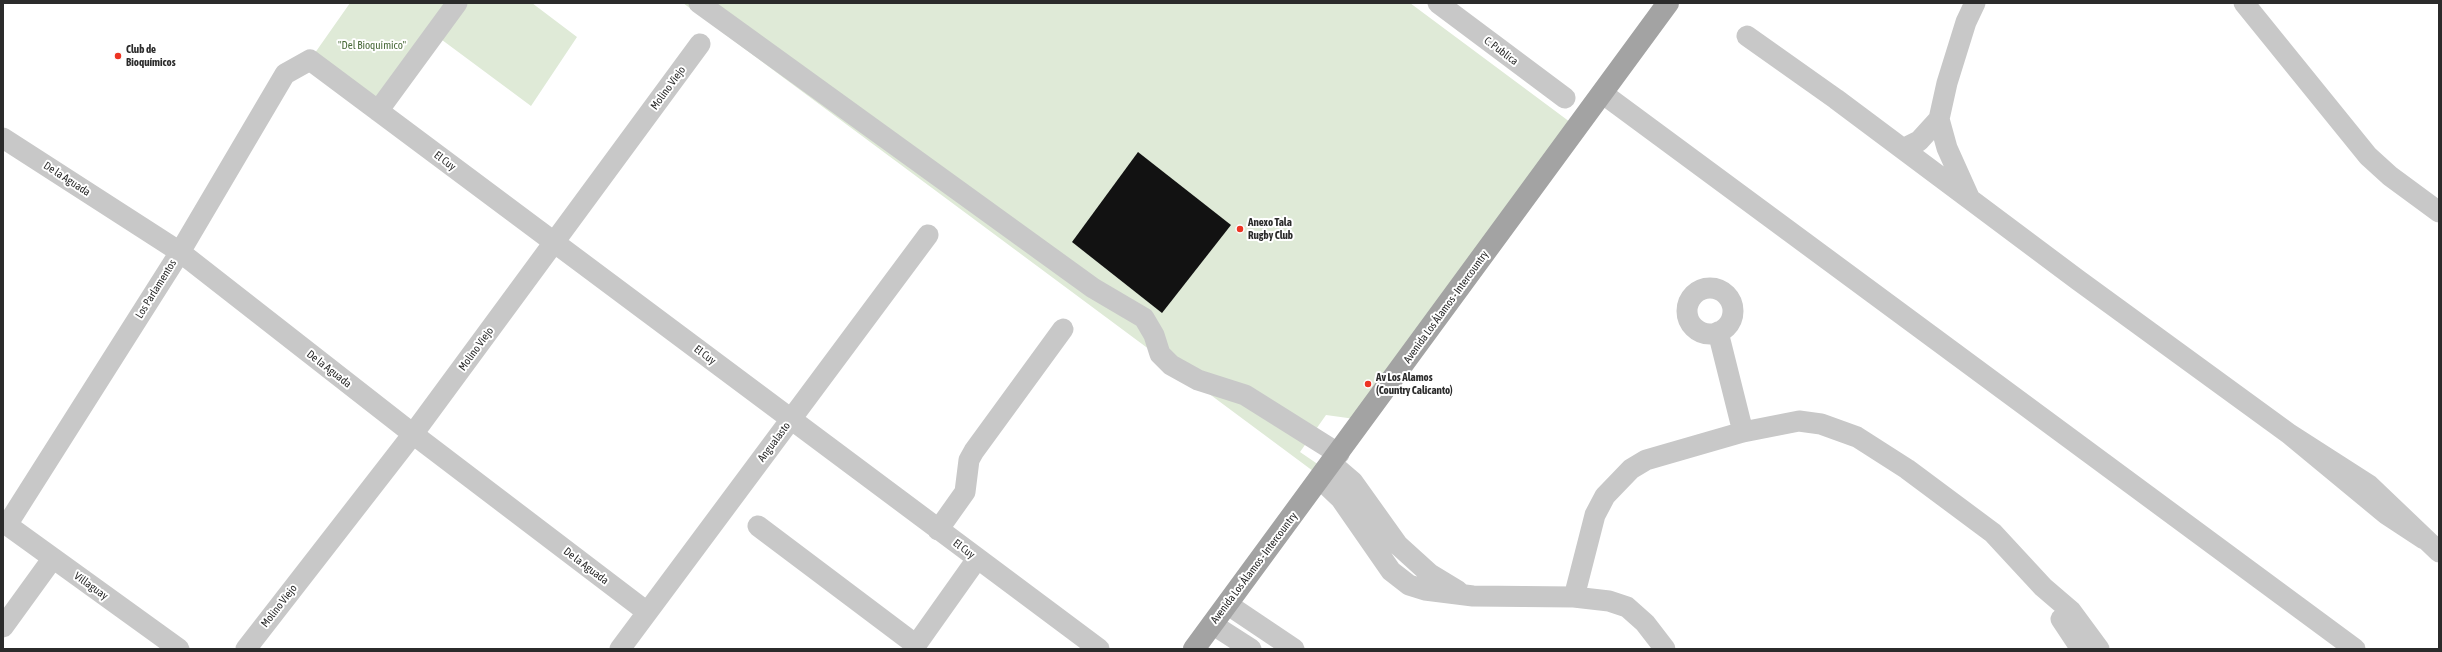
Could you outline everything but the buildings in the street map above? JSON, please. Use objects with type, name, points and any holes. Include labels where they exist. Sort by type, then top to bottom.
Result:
[{"type":"main road","name":"Avenida Los Álamos - Intercountry","points":[[1194,649],[1330,466],[1668,3]]},
{"type":"street","points":[[378,111],[457,3]]},
{"type":"street","points":[[699,3],[1093,288],[1144,318],[1154,335],[1160,354],[1171,365],[1198,380],[1245,395],[1330,466],[1341,499],[1380,558],[1399,579],[1409,585],[1425,590],[1466,595],[1574,597],[1609,600],[1627,607],[1645,623],[1665,649]]},
{"type":"street","points":[[1970,199],[1947,148],[1939,119],[1946,83],[1966,22],[1975,3]]},
{"type":"street","points":[[2244,3],[2368,156],[2390,176],[2439,212]]},
{"type":"street","name":"C. Publica","points":[[1443,4],[1565,98]]},
{"type":"street","points":[[1747,36],[1836,99],[2288,433],[2386,514],[2432,545]]},
{"type":"street","name":"Molino Viejo","points":[[246,649],[413,434],[700,44]]},
{"type":"street","name":"El Cuy","points":[[310,60],[1099,649]]},
{"type":"street","name":"Los Parlamentos","points":[[5,523],[180,252],[285,74],[310,60]]},
{"type":"street","points":[[1602,93],[2355,649]]},
{"type":"street","points":[[1903,149],[1919,141],[1939,119]]},
{"type":"street","name":"De la Aguada","points":[[3,138],[180,252],[413,434],[647,612]]},
{"type":"street","name":"Angualasto","points":[[620,649],[928,235]]},
{"type":"street","points":[[938,530],[965,492],[969,460],[974,451],[1063,329]]},
{"type":"street","points":[[1718,332],[1743,432]]},
{"type":"street","points":[[1574,597],[1595,515],[1605,496],[1627,473],[1646,460],[1743,432],[1799,421],[1820,424],[1858,438],[1907,468],[1993,533],[2043,587],[2071,611],[2099,649]]},
{"type":"street","name":"Villaguay","points":[[5,523],[179,649]]},
{"type":"street","points":[[758,526],[919,647],[977,559]]},
{"type":"street","points":[[3,627],[53,558]]},
{"type":"street","points":[[2043,587],[2060,618],[2081,649]]},
{"type":"street","points":[[1227,604],[1294,649]]},
{"type":"street","points":[[1212,624],[1251,649]]},
{"type":"green space","name":"\"Del Bioquímico\"","points":[[350,3],[532,3],[577,37],[531,106],[434,34],[378,111],[310,60]]},
{"type":"green space","name":"Anexo Tala Rugby Club","points":[[683,3],[1410,3],[1570,122],[1355,419],[1326,415],[1300,452],[1319,465],[1313,471]]},
{"type":"place","name":"Club de Bioquímicos","points":[[118,56]]},
{"type":"place","name":"Anexo Tala Rugby Club","points":[[1240,229]]},
{"type":"place","name":"Av Los Alamos (Country Calicanto)","points":[[1368,384]]}]
